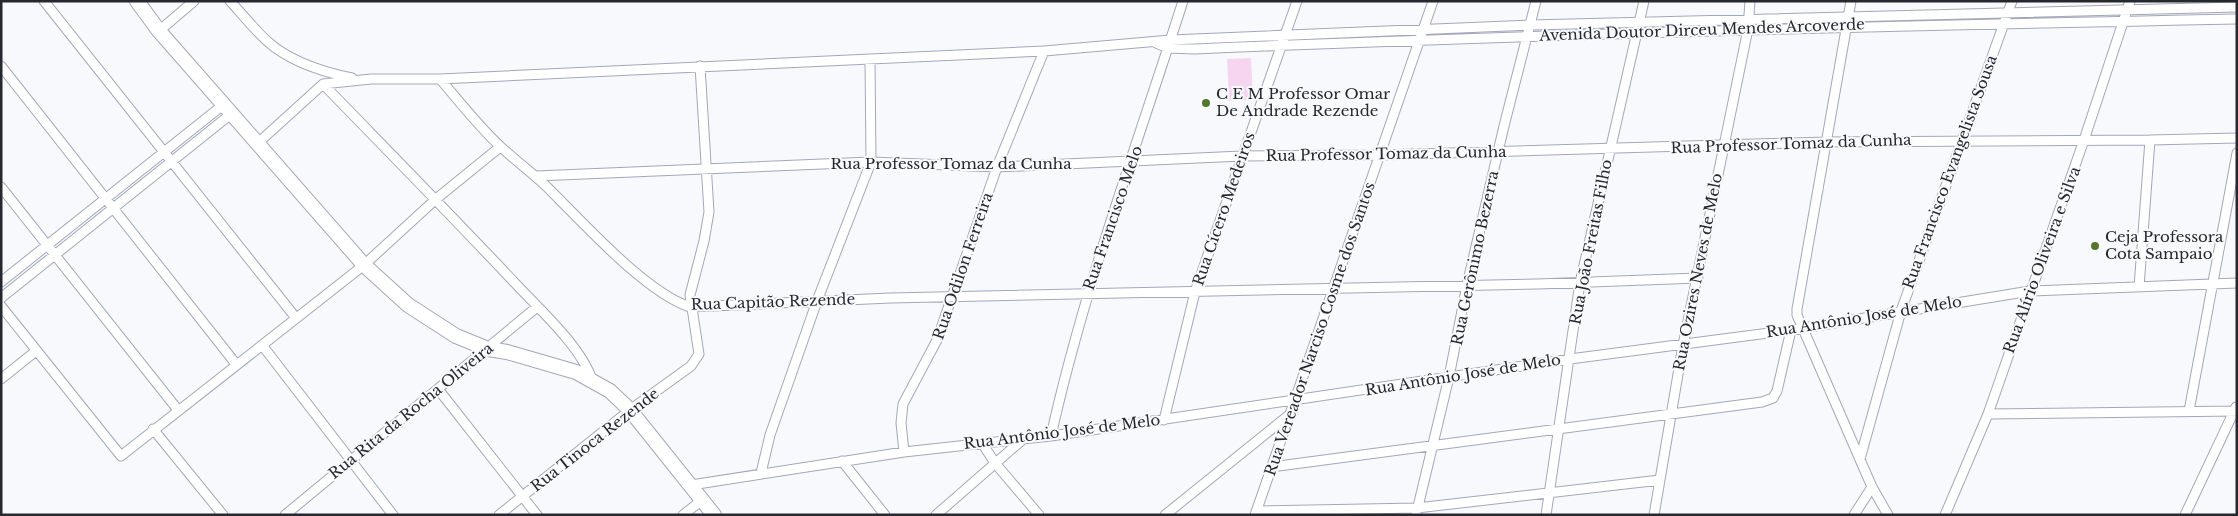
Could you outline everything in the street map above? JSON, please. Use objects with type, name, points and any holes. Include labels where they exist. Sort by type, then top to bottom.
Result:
[{"type":"main road","points":[[137,1],[159,31],[364,264],[408,305],[456,336],[488,349],[552,364],[592,380],[614,394],[630,410],[714,515]]},
{"type":"street","points":[[44,1],[296,318]]},
{"type":"street","points":[[159,31],[194,1]]},
{"type":"street","points":[[230,1],[268,42],[291,57],[326,73],[362,80]]},
{"type":"street","name":"Rua Francisco Melo","points":[[1051,436],[1087,294],[1132,162],[1183,1]]},
{"type":"street","name":"Rua Cícero Medeiros","points":[[1164,420],[1195,292],[1298,1]]},
{"type":"street","name":"Rua Vereador Narciso Cosme dos Santos","points":[[1256,513],[1433,1]]},
{"type":"street","name":"Rua Gerônimo Bezerra","points":[[1416,511],[1449,377],[1467,286],[1498,152],[1536,1]]},
{"type":"street","name":"Rua João Freitas Filho","points":[[1546,515],[1548,493],[1560,430],[1580,283],[1644,1]]},
{"type":"street","name":"Rua Ozires Neves de Melo","points":[[1654,515],[1683,345],[1698,278],[1722,146],[1748,29],[1750,1]]},
{"type":"street","points":[[1851,1],[1797,304],[1797,315],[1872,487],[1888,515]]},
{"type":"street","name":"Rua Francisco Evangelista Sousa","points":[[1860,459],[1901,311],[2012,1]]},
{"type":"street","name":"Avenida Doutor Dirceu Mendes Arcoverde","points":[[1169,44],[1419,40],[1637,33],[1748,29],[1848,21],[2129,6],[2237,7]]},
{"type":"street","name":"Rua Alírio Oliveira e Silva","points":[[1945,515],[1988,414],[2129,6]]},
{"type":"street","name":"Avenida Doutor Dirceu Mendes Arcoverde","points":[[1283,41],[1423,30],[1749,19],[2004,23],[2237,19]]},
{"type":"street","points":[[258,143],[323,84],[404,78],[440,79],[954,55],[1156,43],[1169,44]]},
{"type":"street","name":"Rua Odilon Ferreira","points":[[904,452],[901,424],[903,404],[928,360],[953,296],[997,167],[1044,50]]},
{"type":"street","points":[[761,473],[770,435],[817,301],[871,162],[870,59]]},
{"type":"street","points":[[1,66],[236,364]]},
{"type":"street","points":[[690,307],[691,286],[707,225],[707,167],[700,66]]},
{"type":"street","name":"Rua Capitão Rezende","points":[[440,79],[500,146],[536,176],[605,244],[671,300],[690,307],[953,296],[1467,286],[1698,278]]},
{"type":"street","points":[[323,84],[436,199],[537,307],[579,354],[592,380]]},
{"type":"street","points":[[1,282],[164,153],[227,109]]},
{"type":"street","points":[[1,298],[171,163],[227,109]]},
{"type":"street","name":"Rua Professor Tomaz da Cunha","points":[[536,176],[707,167],[871,162],[997,167],[1242,156],[1380,155],[1826,142],[2237,138]]},
{"type":"street","points":[[2139,287],[2150,140]]},
{"type":"street","points":[[1,306],[121,456],[364,264],[436,199],[500,146]]},
{"type":"street","points":[[2189,411],[2211,284],[2237,153]]},
{"type":"street","points":[[1,187],[178,410]]},
{"type":"street","name":"Rua Antônio José de Melo","points":[[691,485],[904,452],[1022,440],[1570,359],[1791,330],[1803,326],[2030,291],[2237,283]]},
{"type":"street","name":"Rua Rita da Rocha Oliveira","points":[[285,515],[351,458],[488,349],[537,307]]},
{"type":"street","name":"Rua Tinoca Rezende","points":[[499,515],[630,410],[691,366],[699,350],[690,307]]},
{"type":"street","points":[[1271,467],[1762,402],[1775,396],[1791,330]]},
{"type":"street","points":[[262,345],[351,458],[393,515]]},
{"type":"street","points":[[1,379],[36,351]]},
{"type":"street","points":[[438,389],[537,515]]},
{"type":"street","points":[[1988,414],[2236,409],[2185,515]]},
{"type":"street","points":[[1165,515],[1289,415]]},
{"type":"street","points":[[153,429],[223,515]]},
{"type":"street","points":[[936,515],[1022,440]]},
{"type":"street","points":[[982,443],[995,463],[1039,515]]},
{"type":"street","points":[[842,461],[885,515]]},
{"type":"street","points":[[1256,513],[1416,511],[1660,480]]},
{"type":"street","points":[[1854,515],[1872,487]]},
{"type":"street","points":[[683,515],[702,500]]},
{"type":"shaded area","points":[[1251,58],[1253,100],[1229,101],[1227,59]]},
{"type":"place","name":"C E M Professor Omar De Andrade Rezende","points":[[1206,103]]},
{"type":"place","name":"Ceja Professora Cota Sampaio","points":[[2095,246]]}]
